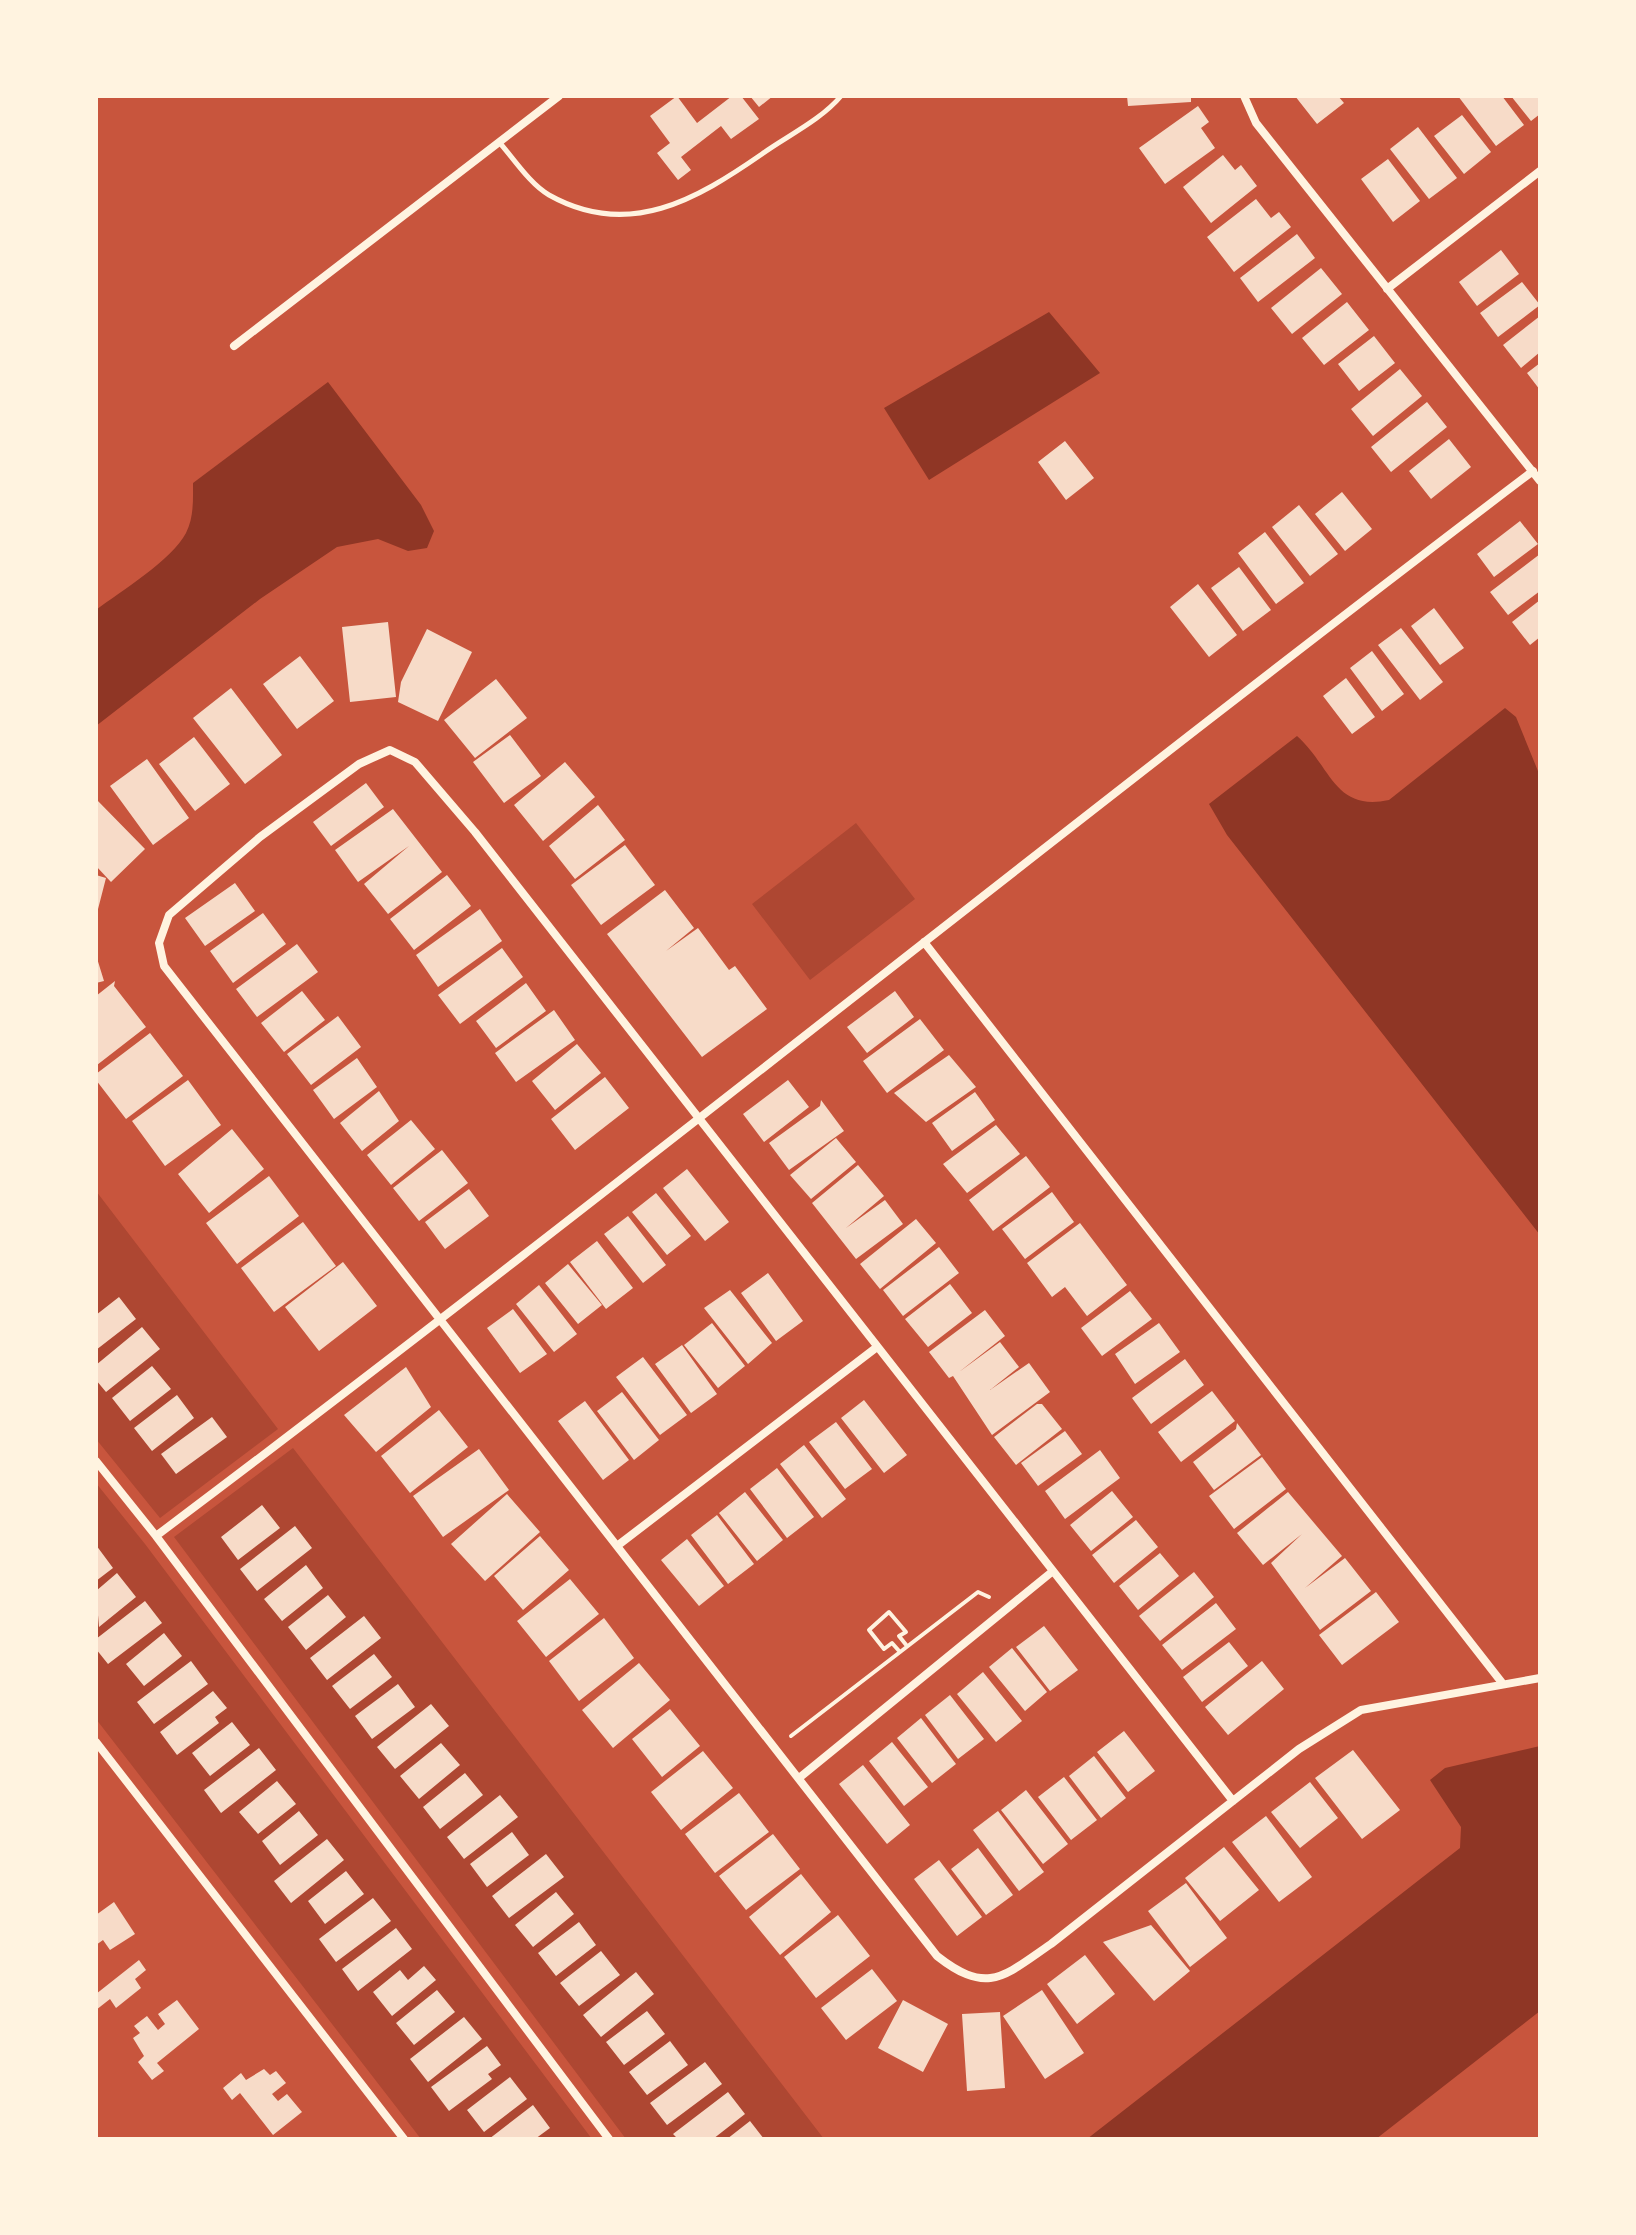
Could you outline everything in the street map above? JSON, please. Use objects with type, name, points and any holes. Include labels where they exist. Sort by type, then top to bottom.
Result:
[{"type":"street","points":[[234,346],[559,96]]},
{"type":"street","points":[[1244,96],[1256,123],[1540,481]]},
{"type":"street","points":[[1387,289],[1540,171]]},
{"type":"street","points":[[156,1536],[442,1321],[698,1117],[1533,471]]},
{"type":"street","points":[[1233,1801],[475,832],[415,762],[390,750],[359,764],[260,837],[169,915],[159,943],[164,966],[937,1956],[959,1973],[980,1981],[1012,1971],[1051,1944],[1233,1801],[1299,1749],[1361,1710],[1540,1678]]},
{"type":"street","points":[[924,942],[1503,1684]]},
{"type":"street","points":[[617,1546],[877,1347]]},
{"type":"street","points":[[96,1461],[156,1536],[609,2139]]},
{"type":"street","points":[[799,1778],[1053,1571]]},
{"type":"street","points":[[96,1742],[404,2139]]},
{"type":"lane","points":[[499,142],[547,194],[583,209],[622,215],[673,207],[715,187],[841,96]]},
{"type":"path","points":[[791,1736],[978,1592],[989,1597]]},
{"type":"path","points":[[900,1652],[892,1643],[884,1649],[869,1630],[889,1612],[906,1632],[899,1636],[907,1646]]},
{"type":"shaded area","points":[[1049,312],[1100,373],[929,480],[884,408]]},
{"type":"shaded area","points":[[328,382],[421,505],[434,531],[427,548],[408,551],[378,539],[337,547],[260,599],[96,726],[96,610],[158,564],[179,543],[190,521],[193,483]]},
{"type":"shaded area","points":[[1505,708],[1516,717],[1540,776],[1540,1235],[1227,835],[1209,804],[1297,736],[1345,793],[1371,802],[1389,800]]},
{"type":"shaded area","points":[[856,823],[915,899],[810,980],[752,904]]},
{"type":"shaded area","points":[[96,1191],[278,1429],[160,1518],[96,1439]]},
{"type":"shaded area","points":[[293,1448],[824,2139],[626,2139],[174,1537]]},
{"type":"shaded area","points":[[96,1483],[592,2139],[421,2139],[96,1719]]},
{"type":"shaded area","points":[[1540,1746],[1540,2011],[1376,2139],[1087,2139],[1460,1848],[1461,1827],[1430,1780],[1445,1768]]},
{"type":"building","points":[[677,96],[697,123],[732,96],[741,96],[759,119],[731,139],[721,126],[681,157],[691,170],[678,180],[657,153],[670,143],[650,116]]},
{"type":"building","points":[[750,96],[773,96],[759,107]]},
{"type":"building","points":[[1127,96],[1191,96],[1191,102],[1128,106]]},
{"type":"building","points":[[1295,96],[1338,96],[1344,103],[1317,124]]},
{"type":"building","points":[[1458,96],[1502,96],[1524,125],[1496,146]]},
{"type":"building","points":[[1511,96],[1540,96],[1540,114],[1531,121]]},
{"type":"building","points":[[1198,106],[1209,122],[1201,128],[1215,148],[1165,184],[1139,148]]},
{"type":"building","points":[[1462,115],[1491,152],[1464,174],[1434,136]]},
{"type":"building","points":[[1418,127],[1457,178],[1429,199],[1390,149]]},
{"type":"building","points":[[1223,155],[1235,170],[1241,165],[1257,186],[1211,223],[1183,187]]},
{"type":"building","points":[[1388,159],[1420,201],[1393,222],[1361,179]]},
{"type":"building","points":[[1256,199],[1271,218],[1279,212],[1291,227],[1234,272],[1207,237]]},
{"type":"building","points":[[1297,234],[1315,258],[1258,302],[1240,278]]},
{"type":"building","points":[[1501,250],[1519,274],[1477,306],[1459,282]]},
{"type":"building","points":[[1321,268],[1342,294],[1292,334],[1271,308]]},
{"type":"building","points":[[1522,282],[1540,305],[1498,337],[1480,313]]},
{"type":"building","points":[[1347,302],[1369,330],[1324,365],[1302,338]]},
{"type":"building","points":[[1540,316],[1540,352],[1521,368],[1503,345]]},
{"type":"building","points":[[1374,336],[1395,363],[1359,391],[1338,364]]},
{"type":"building","points":[[1540,363],[1540,390],[1527,373]]},
{"type":"building","points":[[1400,369],[1422,396],[1373,436],[1351,409]]},
{"type":"building","points":[[1427,402],[1447,427],[1391,472],[1371,447]]},
{"type":"building","points":[[1449,439],[1471,467],[1431,499],[1409,471]]},
{"type":"building","points":[[1065,441],[1094,478],[1066,500],[1038,462]]},
{"type":"building","points":[[1342,492],[1372,529],[1345,551],[1315,514]]},
{"type":"building","points":[[1299,505],[1338,554],[1310,576],[1272,527]]},
{"type":"building","points":[[1520,521],[1538,544],[1494,577],[1477,554]]},
{"type":"building","points":[[1265,532],[1304,583],[1276,604],[1238,553]]},
{"type":"building","points":[[1540,554],[1540,591],[1508,615],[1490,592]]},
{"type":"building","points":[[1239,567],[1271,610],[1243,631],[1211,588]]},
{"type":"building","points":[[1198,584],[1237,635],[1209,657],[1170,607]]},
{"type":"building","points":[[1540,600],[1540,637],[1530,645],[1512,622]]},
{"type":"building","points":[[1434,608],[1464,648],[1440,665],[1411,626]]},
{"type":"building","points":[[388,622],[396,697],[350,702],[342,627]]},
{"type":"building","points":[[1401,628],[1443,682],[1420,700],[1378,645]]},
{"type":"building","points":[[427,629],[472,652],[438,721],[398,702],[401,682]]},
{"type":"building","points":[[1372,651],[1404,694],[1382,711],[1350,668]]},
{"type":"building","points":[[300,656],[334,701],[297,729],[263,684]]},
{"type":"building","points":[[1346,678],[1375,717],[1352,734],[1323,696]]},
{"type":"building","points":[[496,679],[527,718],[475,758],[444,720]]},
{"type":"building","points":[[231,688],[282,755],[245,784],[193,718]]},
{"type":"building","points":[[510,735],[541,776],[504,803],[473,762]]},
{"type":"building","points":[[194,737],[230,784],[195,811],[159,764]]},
{"type":"building","points":[[147,759],[189,818],[153,845],[110,786]]},
{"type":"building","points":[[565,762],[595,797],[543,841],[514,805]]},
{"type":"building","points":[[366,783],[384,807],[331,846],[313,822]]},
{"type":"building","points":[[96,799],[145,849],[111,882],[96,866]]},
{"type":"building","points":[[598,805],[625,840],[575,879],[549,846]]},
{"type":"building","points":[[393,809],[442,872],[388,914],[364,884],[409,846],[358,882],[335,850]]},
{"type":"building","points":[[625,845],[655,885],[601,925],[571,885]]},
{"type":"building","points":[[96,875],[106,878],[97,913],[96,913]]},
{"type":"building","points":[[447,875],[471,906],[414,950],[390,919]]},
{"type":"building","points":[[235,883],[255,911],[205,946],[185,918]]},
{"type":"building","points":[[665,890],[694,928],[666,951],[698,928],[729,970],[735,966],[767,1009],[702,1057],[607,934]]},
{"type":"building","points":[[480,909],[502,941],[438,987],[416,955]]},
{"type":"building","points":[[263,913],[286,944],[233,983],[210,951]]},
{"type":"building","points":[[297,944],[318,972],[257,1017],[236,989]]},
{"type":"building","points":[[502,948],[523,977],[460,1024],[438,995]]},
{"type":"building","points":[[96,955],[104,981],[96,983]]},
{"type":"building","points":[[115,981],[114,986],[146,1027],[97,1065],[96,996]]},
{"type":"building","points":[[526,983],[546,1011],[496,1048],[476,1021]]},
{"type":"building","points":[[302,991],[325,1020],[284,1052],[261,1023]]},
{"type":"building","points":[[895,991],[914,1017],[867,1053],[847,1027]]},
{"type":"building","points":[[554,1010],[575,1040],[516,1082],[495,1053]]},
{"type":"building","points":[[338,1016],[361,1047],[311,1085],[287,1054]]},
{"type":"building","points":[[920,1019],[944,1050],[887,1093],[863,1061]]},
{"type":"building","points":[[150,1033],[183,1076],[126,1119],[96,1080],[96,1074]]},
{"type":"building","points":[[577,1044],[601,1073],[555,1110],[532,1081]]},
{"type":"building","points":[[949,1055],[976,1087],[926,1122],[894,1093]]},
{"type":"building","points":[[357,1058],[377,1087],[334,1119],[313,1090]]},
{"type":"building","points":[[605,1077],[629,1108],[575,1150],[551,1119]]},
{"type":"building","points":[[188,1080],[221,1125],[165,1166],[132,1121]]},
{"type":"building","points":[[788,1080],[809,1107],[764,1142],[743,1114]]},
{"type":"building","points":[[379,1091],[399,1121],[362,1151],[340,1123]]},
{"type":"building","points":[[975,1092],[995,1120],[952,1151],[932,1123]]},
{"type":"building","points":[[821,1100],[844,1131],[789,1170],[769,1143],[820,1106]]},
{"type":"building","points":[[411,1120],[435,1149],[391,1185],[367,1155]]},
{"type":"building","points":[[996,1125],[1020,1154],[967,1193],[943,1164]]},
{"type":"building","points":[[232,1129],[264,1169],[209,1213],[178,1174]]},
{"type":"building","points":[[836,1138],[856,1162],[811,1199],[790,1175]]},
{"type":"building","points":[[442,1150],[468,1183],[419,1221],[393,1188]]},
{"type":"building","points":[[1026,1156],[1050,1187],[993,1231],[969,1200]]},
{"type":"building","points":[[858,1165],[884,1196],[846,1228],[885,1200],[903,1224],[856,1259],[812,1203]]},
{"type":"building","points":[[687,1169],[729,1222],[705,1241],[663,1188]]},
{"type":"building","points":[[269,1176],[299,1216],[237,1264],[206,1223]]},
{"type":"building","points":[[469,1189],[489,1216],[445,1249],[425,1222]]},
{"type":"building","points":[[1052,1192],[1074,1222],[1025,1259],[1002,1229]]},
{"type":"building","points":[[656,1193],[691,1236],[667,1255],[632,1212]]},
{"type":"building","points":[[628,1216],[666,1265],[643,1283],[604,1234]]},
{"type":"building","points":[[916,1219],[936,1243],[880,1289],[860,1264]]},
{"type":"building","points":[[303,1222],[336,1266],[274,1312],[241,1268]]},
{"type":"building","points":[[1080,1223],[1127,1285],[1087,1316],[1065,1287],[1052,1297],[1027,1263]]},
{"type":"building","points":[[597,1241],[633,1288],[606,1309],[570,1262]]},
{"type":"building","points":[[939,1247],[959,1273],[903,1316],[883,1290]]},
{"type":"building","points":[[343,1262],[377,1306],[319,1351],[285,1307]]},
{"type":"building","points":[[568,1264],[602,1305],[578,1324],[545,1283]]},
{"type":"building","points":[[768,1273],[803,1321],[776,1341],[741,1293]]},
{"type":"building","points":[[950,1284],[972,1313],[928,1347],[905,1319]]},
{"type":"building","points":[[539,1285],[577,1334],[554,1352],[516,1304]]},
{"type":"building","points":[[730,1290],[772,1343],[748,1364],[704,1308]]},
{"type":"building","points":[[1130,1291],[1152,1319],[1102,1356],[1081,1328]]},
{"type":"building","points":[[119,1297],[136,1319],[96,1350],[96,1315]]},
{"type":"building","points":[[513,1309],[547,1354],[520,1373],[487,1328]]},
{"type":"building","points":[[985,1310],[1005,1336],[959,1372],[1000,1342],[1019,1367],[990,1390],[1029,1363],[1050,1392],[992,1435],[953,1376],[949,1378],[929,1352]]},
{"type":"building","points":[[712,1323],[745,1366],[718,1388],[684,1345]]},
{"type":"building","points":[[1159,1323],[1180,1352],[1135,1384],[1115,1354]]},
{"type":"building","points":[[142,1327],[160,1349],[106,1392],[96,1380],[96,1365]]},
{"type":"building","points":[[682,1345],[717,1394],[691,1413],[655,1364]]},
{"type":"building","points":[[643,1357],[687,1415],[660,1435],[616,1377]]},
{"type":"building","points":[[1185,1359],[1204,1385],[1151,1424],[1132,1398]]},
{"type":"building","points":[[152,1366],[171,1389],[130,1421],[112,1398]]},
{"type":"building","points":[[406,1367],[431,1407],[376,1452],[344,1415]]},
{"type":"building","points":[[1212,1391],[1235,1421],[1181,1462],[1158,1432]]},
{"type":"building","points":[[622,1392],[659,1440],[634,1460],[597,1411]]},
{"type":"building","points":[[177,1395],[194,1418],[152,1451],[134,1428]]},
{"type":"building","points":[[864,1400],[907,1455],[884,1473],[841,1418]]},
{"type":"building","points":[[585,1401],[629,1460],[603,1480],[558,1421]]},
{"type":"building","points":[[1037,1404],[1042,1404],[1062,1429],[1016,1465],[994,1437]]},
{"type":"building","points":[[439,1410],[468,1447],[410,1493],[381,1456]]},
{"type":"building","points":[[212,1417],[227,1437],[176,1474],[161,1454]]},
{"type":"building","points":[[836,1422],[872,1469],[845,1489],[809,1442]]},
{"type":"building","points":[[1237,1423],[1261,1455],[1214,1490],[1193,1462],[1236,1429]]},
{"type":"building","points":[[1065,1431],[1082,1454],[1038,1486],[1021,1463]]},
{"type":"building","points":[[804,1445],[846,1499],[822,1518],[780,1464]]},
{"type":"building","points":[[479,1449],[509,1490],[443,1537],[413,1496]]},
{"type":"building","points":[[1100,1450],[1120,1478],[1065,1519],[1045,1491]]},
{"type":"building","points":[[1262,1457],[1286,1489],[1234,1529],[1209,1496]]},
{"type":"building","points":[[777,1468],[814,1517],[787,1538],[750,1489]]},
{"type":"building","points":[[1112,1491],[1133,1517],[1091,1551],[1070,1525]]},
{"type":"building","points":[[745,1492],[783,1540],[757,1561],[719,1513]]},
{"type":"building","points":[[1288,1492],[1342,1556],[1305,1588],[1345,1558],[1371,1591],[1320,1630],[1271,1563],[1302,1534],[1263,1565],[1237,1533]]},
{"type":"building","points":[[507,1494],[540,1532],[485,1581],[451,1544]]},
{"type":"building","points":[[262,1505],[280,1528],[238,1560],[221,1537]]},
{"type":"building","points":[[717,1515],[754,1564],[728,1584],[691,1535]]},
{"type":"building","points":[[1136,1520],[1158,1547],[1114,1583],[1092,1555]]},
{"type":"building","points":[[295,1526],[312,1548],[257,1591],[240,1569]]},
{"type":"building","points":[[540,1536],[569,1570],[523,1610],[494,1576]]},
{"type":"building","points":[[687,1539],[724,1586],[699,1606],[661,1560]]},
{"type":"building","points":[[96,1545],[113,1568],[96,1581]]},
{"type":"building","points":[[1160,1553],[1179,1576],[1138,1610],[1119,1586]]},
{"type":"building","points":[[306,1565],[323,1588],[282,1621],[264,1599]]},
{"type":"building","points":[[1194,1572],[1214,1597],[1160,1641],[1139,1616]]},
{"type":"building","points":[[117,1573],[136,1597],[99,1627],[96,1591]]},
{"type":"building","points":[[570,1579],[599,1614],[546,1657],[517,1621]]},
{"type":"building","points":[[1376,1592],[1399,1622],[1342,1665],[1319,1635]]},
{"type":"building","points":[[328,1595],[346,1617],[306,1650],[288,1627]]},
{"type":"building","points":[[145,1601],[162,1623],[108,1664],[96,1649],[96,1639]]},
{"type":"building","points":[[1216,1603],[1236,1629],[1182,1670],[1162,1645]]},
{"type":"building","points":[[364,1616],[381,1638],[327,1680],[310,1658]]},
{"type":"building","points":[[604,1618],[634,1658],[579,1701],[549,1661]]},
{"type":"building","points":[[1044,1626],[1078,1670],[1050,1691],[1016,1647]]},
{"type":"building","points":[[164,1633],[182,1656],[144,1686],[126,1664]]},
{"type":"building","points":[[1229,1642],[1248,1666],[1202,1702],[1183,1677]]},
{"type":"building","points":[[1012,1648],[1047,1692],[1025,1711],[989,1667]]},
{"type":"building","points":[[374,1654],[392,1677],[350,1709],[332,1686]]},
{"type":"building","points":[[191,1661],[208,1684],[154,1724],[137,1702]]},
{"type":"building","points":[[1262,1661],[1284,1689],[1228,1735],[1205,1707]]},
{"type":"building","points":[[639,1663],[670,1700],[613,1748],[582,1710]]},
{"type":"building","points":[[983,1672],[1022,1721],[996,1742],[957,1694]]},
{"type":"building","points":[[398,1684],[415,1707],[372,1739],[355,1716]]},
{"type":"building","points":[[213,1691],[227,1708],[215,1717],[219,1723],[177,1755],[160,1732]]},
{"type":"building","points":[[950,1695],[984,1739],[958,1759],[925,1715]]},
{"type":"building","points":[[431,1704],[449,1726],[395,1769],[377,1747]]},
{"type":"building","points":[[670,1709],[700,1746],[662,1777],[632,1739]]},
{"type":"building","points":[[921,1718],[956,1764],[932,1783],[897,1738]]},
{"type":"building","points":[[232,1722],[250,1745],[210,1776],[192,1753]]},
{"type":"building","points":[[1124,1731],[1155,1771],[1128,1792],[1097,1752]]},
{"type":"building","points":[[892,1742],[928,1787],[904,1806],[869,1761]]},
{"type":"building","points":[[441,1743],[460,1765],[419,1799],[400,1776]]},
{"type":"building","points":[[259,1748],[276,1770],[221,1813],[204,1790]]},
{"type":"building","points":[[1353,1750],[1400,1810],[1362,1839],[1315,1778]]},
{"type":"building","points":[[703,1751],[733,1788],[681,1830],[651,1792]]},
{"type":"building","points":[[1094,1756],[1126,1798],[1101,1818],[1069,1776]]},
{"type":"building","points":[[863,1765],[910,1825],[887,1844],[839,1784]]},
{"type":"building","points":[[465,1773],[483,1795],[440,1829],[423,1807]]},
{"type":"building","points":[[1064,1777],[1097,1820],[1071,1840],[1038,1797]]},
{"type":"building","points":[[277,1781],[296,1804],[258,1834],[239,1812]]},
{"type":"building","points":[[1310,1782],[1338,1818],[1300,1848],[1271,1812]]},
{"type":"building","points":[[1026,1790],[1068,1844],[1043,1864],[1001,1810]]},
{"type":"building","points":[[739,1793],[769,1832],[715,1873],[685,1834]]},
{"type":"building","points":[[500,1795],[518,1817],[464,1859],[447,1837]]},
{"type":"building","points":[[299,1811],[318,1835],[280,1865],[262,1841]]},
{"type":"building","points":[[998,1811],[1044,1872],[1019,1891],[973,1830]]},
{"type":"building","points":[[1266,1816],[1312,1877],[1279,1902],[1232,1842]]},
{"type":"building","points":[[512,1832],[529,1855],[487,1887],[470,1864]]},
{"type":"building","points":[[773,1834],[800,1869],[746,1910],[719,1876]]},
{"type":"building","points":[[327,1839],[344,1860],[291,1903],[274,1881]]},
{"type":"building","points":[[1224,1847],[1259,1890],[1220,1921],[1185,1878]]},
{"type":"building","points":[[978,1848],[1013,1895],[986,1915],[951,1869]]},
{"type":"building","points":[[546,1854],[564,1877],[509,1918],[492,1896]]},
{"type":"building","points":[[939,1860],[982,1917],[957,1936],[914,1879]]},
{"type":"building","points":[[346,1871],[364,1894],[325,1924],[308,1901]]},
{"type":"building","points":[[801,1874],[831,1912],[780,1955],[749,1917]]},
{"type":"building","points":[[1186,1883],[1227,1938],[1190,1967],[1148,1911]]},
{"type":"building","points":[[556,1892],[574,1914],[533,1947],[515,1925]]},
{"type":"building","points":[[373,1898],[391,1921],[336,1962],[319,1939]]},
{"type":"building","points":[[114,1902],[135,1934],[110,1950],[103,1940],[96,1945],[96,1915]]},
{"type":"building","points":[[838,1915],[870,1956],[816,1998],[784,1957]]},
{"type":"building","points":[[579,1922],[596,1945],[556,1976],[538,1953]]},
{"type":"building","points":[[1151,1925],[1190,1971],[1154,2001],[1103,1942]]},
{"type":"building","points":[[396,1928],[412,1949],[358,1991],[342,1969]]},
{"type":"building","points":[[601,1951],[620,1975],[579,2006],[560,1983]]},
{"type":"building","points":[[1085,1955],[1115,1994],[1077,2024],[1047,1984]]},
{"type":"building","points":[[139,1960],[146,1970],[135,1979],[141,1988],[116,2008],[110,1999],[96,2010],[96,1994]]},
{"type":"building","points":[[424,1966],[436,1980],[392,2016],[373,1992],[400,1970],[408,1980]]},
{"type":"building","points":[[872,1969],[897,2001],[846,2040],[821,2008]]},
{"type":"building","points":[[636,1972],[654,1994],[601,2037],[583,2015]]},
{"type":"building","points":[[437,1990],[455,2012],[414,2045],[396,2023]]},
{"type":"building","points":[[1042,1990],[1084,2053],[1045,2079],[1003,2016]]},
{"type":"building","points":[[177,2000],[199,2029],[157,2063],[164,2071],[152,2080],[138,2062],[144,2056],[133,2038],[140,2033],[134,2026],[147,2016],[158,2030],[165,2024],[158,2014]]},
{"type":"building","points":[[903,2000],[948,2024],[923,2072],[878,2048]]},
{"type":"building","points":[[647,2011],[665,2034],[624,2065],[606,2042]]},
{"type":"building","points":[[1000,2012],[1005,2088],[967,2091],[962,2014]]},
{"type":"building","points":[[464,2017],[482,2039],[428,2082],[410,2059]]},
{"type":"building","points":[[670,2041],[688,2065],[647,2095],[629,2072]]},
{"type":"building","points":[[487,2046],[501,2065],[488,2074],[492,2079],[449,2111],[431,2087]]},
{"type":"building","points":[[705,2062],[722,2084],[667,2125],[650,2103]]},
{"type":"building","points":[[264,2069],[270,2075],[276,2071],[286,2083],[272,2094],[278,2101],[287,2094],[302,2112],[273,2135],[240,2093],[232,2100],[223,2088],[241,2073],[246,2080]]},
{"type":"building","points":[[510,2077],[527,2099],[484,2132],[467,2110]]},
{"type":"building","points":[[728,2092],[745,2114],[713,2139],[678,2139],[673,2134]]},
{"type":"building","points":[[533,2105],[550,2128],[535,2139],[489,2139]]},
{"type":"building","points":[[750,2121],[764,2139],[727,2139]]}]
